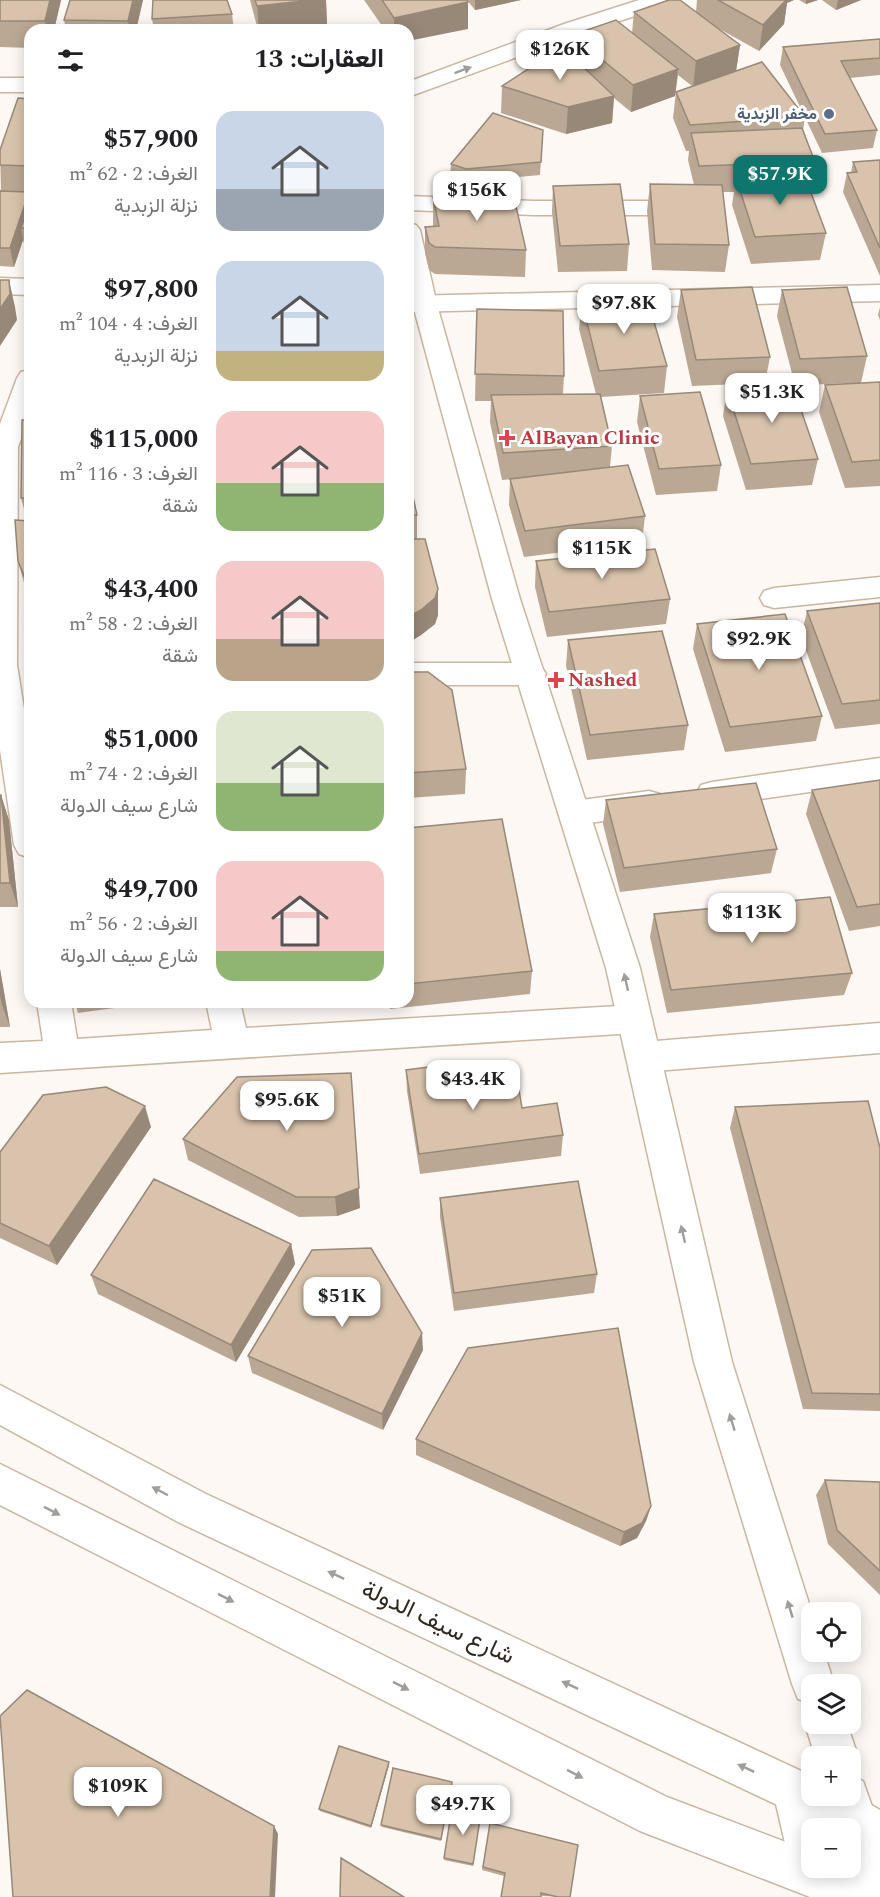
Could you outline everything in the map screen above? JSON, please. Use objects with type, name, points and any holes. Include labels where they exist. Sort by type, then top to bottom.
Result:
[{"type":"street","points":[[458,49],[613,0]]},
{"type":"street","points":[[414,88],[572,29],[640,8],[655,0]]},
{"type":"street","points":[[0,84],[24,85]]},
{"type":"street","points":[[414,203],[534,208],[687,208]]},
{"type":"street","points":[[0,286],[24,287]]},
{"type":"street","points":[[414,286],[416,305],[623,968],[713,1362],[810,1674]]},
{"type":"street","points":[[416,305],[880,293]]},
{"type":"street","points":[[24,395],[5,447],[11,665],[24,788]]},
{"type":"street","points":[[774,598],[880,586]]},
{"type":"street","points":[[414,674],[531,675]]},
{"type":"street","points":[[574,813],[880,770]]},
{"type":"street","points":[[55,1008],[62,1054]]},
{"type":"street","points":[[224,1008],[232,1044]]},
{"type":"street","points":[[0,1058],[635,1019]]},
{"type":"street","points":[[643,1057],[880,1038]]},
{"type":"street","name":"شارع سيف الدولة","points":[[0,1404],[192,1508],[795,1791],[861,1817]]},
{"type":"street","points":[[0,1484],[656,1815],[801,1871]]},
{"type":"street","points":[[795,1791],[801,1818]]},
{"type":"street","points":[[861,1817],[879,1897]]},
{"type":"street","points":[[818,1878],[855,1897]]},
{"type":"building","points":[[0,0],[50,0],[45,21],[0,21]]},
{"type":"building","points":[[70,0],[133,0],[128,21],[64,20]]},
{"type":"building","points":[[153,0],[227,0],[232,14],[152,19]]},
{"type":"building","points":[[255,0],[313,0],[257,6]]},
{"type":"building","points":[[382,0],[467,0],[468,2],[394,18]]},
{"type":"building","points":[[669,0],[680,0],[740,45],[696,61],[634,12]]},
{"type":"building","points":[[718,0],[786,0],[763,25]]},
{"type":"building","points":[[616,20],[678,69],[633,85],[572,35]]},
{"type":"building","points":[[880,39],[880,58],[841,61],[877,130],[825,134],[783,47]]},
{"type":"building","points":[[562,47],[614,96],[568,107],[502,86]]},
{"type":"building","points":[[762,62],[805,117],[690,125],[676,92]]},
{"type":"building","points":[[18,98],[24,98],[24,166],[0,165],[0,150]]},
{"type":"building","points":[[493,113],[543,130],[541,162],[466,169],[451,164]]},
{"type":"building","points":[[802,128],[815,162],[699,166],[691,133]]},
{"type":"building","points":[[880,160],[880,248],[847,173],[857,172],[853,162]]},
{"type":"building","points":[[804,174],[826,233],[755,237],[736,178]]},
{"type":"building","points":[[620,184],[629,244],[560,246],[553,186]]},
{"type":"building","points":[[650,184],[722,185],[729,245],[655,244]]},
{"type":"building","points":[[512,189],[526,250],[435,247],[429,243],[425,227],[439,226],[433,197]]},
{"type":"building","points":[[0,191],[24,192],[24,207],[10,248],[0,248]]},
{"type":"building","points":[[0,280],[9,280],[10,294],[0,309]]},
{"type":"building","points":[[752,287],[770,357],[696,360],[681,290]]},
{"type":"building","points":[[847,287],[867,356],[800,359],[782,290]]},
{"type":"building","points":[[647,298],[667,366],[599,371],[582,302]]},
{"type":"building","points":[[477,309],[563,311],[564,376],[475,374]]},
{"type":"building","points":[[880,382],[880,460],[852,462],[825,385]]},
{"type":"building","points":[[792,384],[818,459],[751,464],[727,390]]},
{"type":"building","points":[[700,392],[721,465],[659,469],[640,396]]},
{"type":"building","points":[[600,394],[612,446],[503,453],[491,395]]},
{"type":"building","points":[[22,420],[24,420],[24,498],[21,498]]},
{"type":"building","points":[[628,465],[645,516],[525,531],[510,479]]},
{"type":"building","points":[[15,520],[24,521],[24,576],[18,561]]},
{"type":"building","points":[[414,539],[425,539],[438,589],[435,598],[414,614]]},
{"type":"building","points":[[655,549],[670,599],[549,612],[536,561]]},
{"type":"building","points":[[880,603],[880,700],[842,704],[807,611]]},
{"type":"building","points":[[785,614],[822,716],[730,727],[697,624]]},
{"type":"building","points":[[662,631],[688,725],[590,735],[568,640]]},
{"type":"building","points":[[414,672],[428,672],[452,690],[466,769],[414,773]]},
{"type":"building","points":[[880,780],[880,904],[857,907],[812,790]]},
{"type":"building","points":[[756,783],[777,849],[624,868],[606,800]]},
{"type":"building","points":[[1,795],[10,883],[0,883]]},
{"type":"building","points":[[502,819],[532,971],[414,983],[414,827]]},
{"type":"building","points":[[830,897],[852,973],[671,990],[654,914]]},
{"type":"building","points":[[468,1062],[472,1084],[517,1078],[522,1108],[557,1103],[563,1135],[419,1154],[406,1070]]},
{"type":"building","points":[[351,1073],[359,1188],[335,1197],[296,1197],[183,1139],[237,1077]]},
{"type":"building","points":[[106,1087],[145,1106],[49,1246],[0,1223],[0,1152],[43,1095]]},
{"type":"building","points":[[868,1101],[880,1148],[880,1394],[812,1393],[735,1107]]},
{"type":"building","points":[[154,1179],[291,1244],[231,1345],[91,1275]]},
{"type":"building","points":[[578,1181],[597,1274],[454,1293],[440,1198]]},
{"type":"building","points":[[371,1248],[422,1333],[382,1414],[248,1356],[312,1250]]},
{"type":"building","points":[[618,1328],[651,1506],[642,1523],[624,1532],[416,1439],[468,1348]]},
{"type":"building","points":[[825,1480],[880,1482],[880,1571],[837,1530]]},
{"type":"building","points":[[27,1690],[274,1826],[270,1897],[13,1897],[0,1716]]},
{"type":"building","points":[[339,1746],[389,1762],[371,1826],[319,1809]]},
{"type":"building","points":[[393,1768],[452,1782],[441,1839],[381,1825]]},
{"type":"building","points":[[452,1808],[481,1813],[473,1864],[444,1858]]},
{"type":"building","points":[[490,1823],[578,1845],[570,1897],[541,1893],[541,1897],[501,1897],[505,1873],[483,1867]]},
{"type":"building","points":[[341,1858],[404,1897],[340,1897]]},
{"type":"place","name":"مخفر الزبدية","points":[[829,114]]},
{"type":"place","name":"AlBayan Clinic","points":[[507,438]]},
{"type":"place","name":"Nashed","points":[[556,680]]}]
